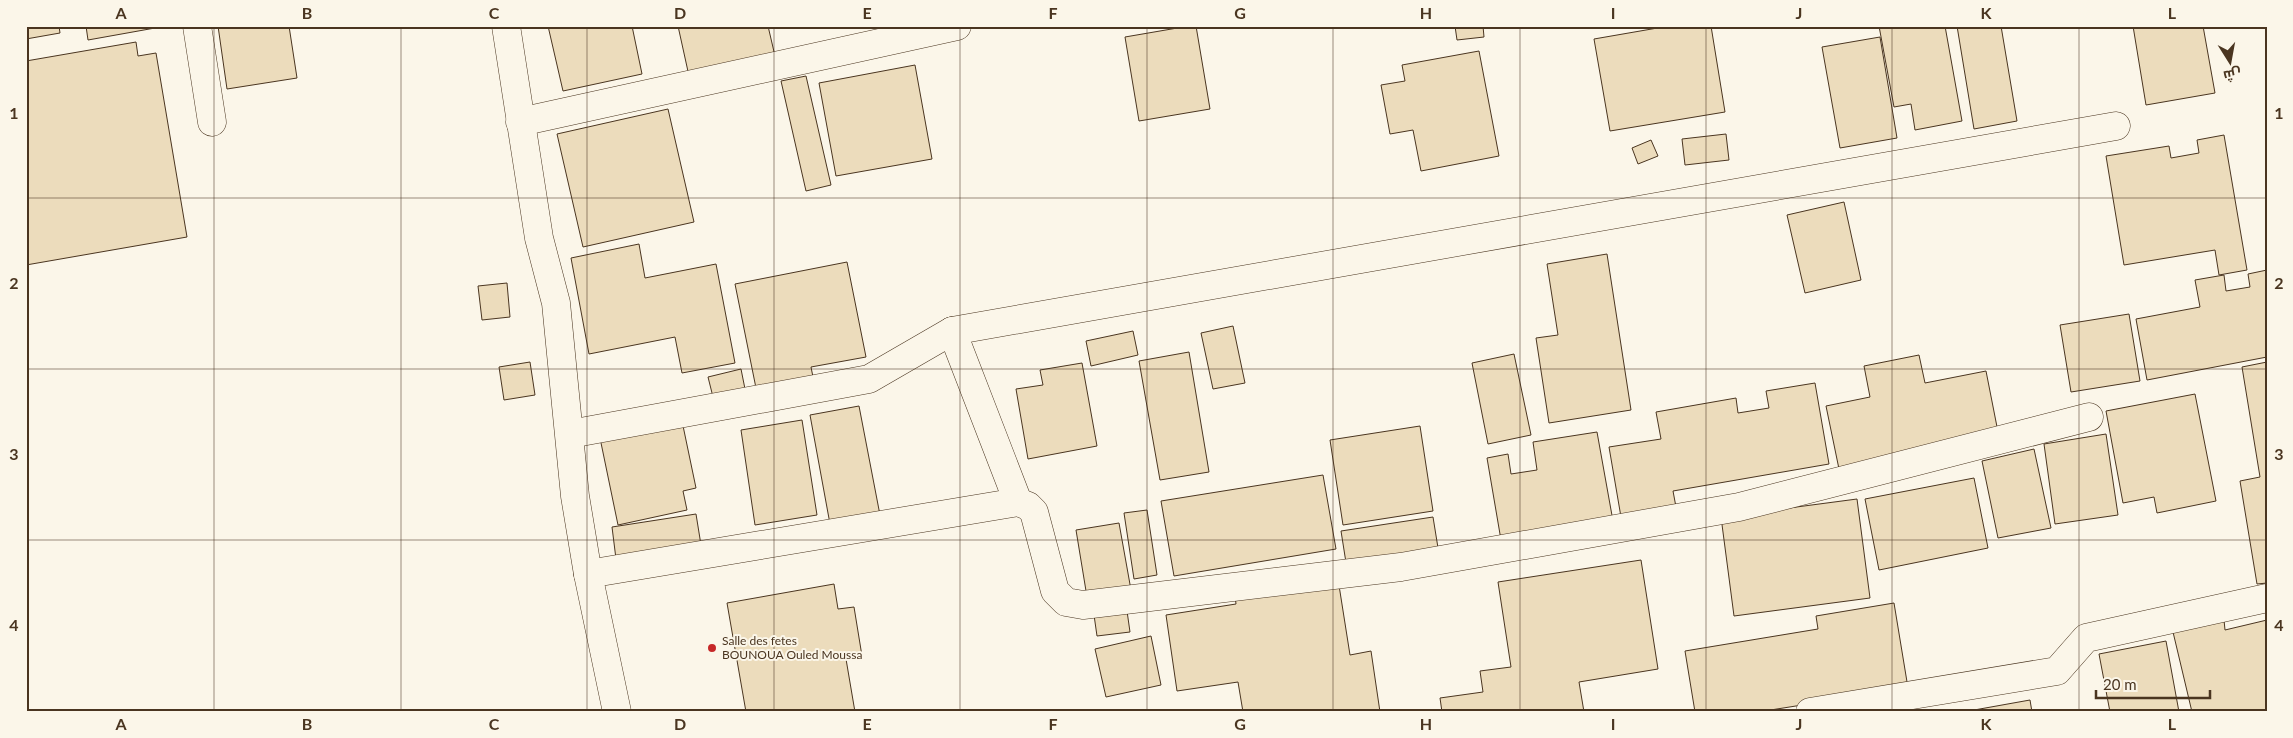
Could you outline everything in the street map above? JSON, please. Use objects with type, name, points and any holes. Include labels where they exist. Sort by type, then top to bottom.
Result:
[{"type":"street","points":[[197,26],[212,122]]},
{"type":"street","points":[[506,26],[539,238],[556,304],[575,496],[588,574],[617,712]]},
{"type":"street","points":[[520,122],[956,26]]},
{"type":"street","points":[[570,434],[869,379],[952,331],[2116,126]]},
{"type":"street","points":[[952,331],[1018,502]]},
{"type":"street","points":[[588,574],[1018,502],[1028,506],[1034,512],[1055,592],[1066,602],[1083,605],[1401,567],[1739,507],[2089,417]]},
{"type":"street","points":[[1810,712],[2057,671],[2086,638],[2267,598]]},
{"type":"building","points":[[26,26],[59,26],[60,33],[26,39]]},
{"type":"building","points":[[86,26],[155,26],[155,28],[88,40]]},
{"type":"building","points":[[218,26],[289,26],[297,78],[227,89]]},
{"type":"building","points":[[548,26],[632,26],[642,74],[563,91]]},
{"type":"building","points":[[678,26],[768,26],[775,56],[689,76]]},
{"type":"building","points":[[1196,26],[1210,109],[1139,121],[1125,37]]},
{"type":"building","points":[[1455,26],[1483,26],[1484,37],[1457,40]]},
{"type":"building","points":[[1669,26],[1711,26],[1725,112],[1610,131],[1594,39]]},
{"type":"building","points":[[1879,26],[1945,26],[1962,121],[1915,130],[1911,104],[1894,107]]},
{"type":"building","points":[[1957,26],[2001,26],[2017,121],[1974,129]]},
{"type":"building","points":[[2133,26],[2203,26],[2215,93],[2146,105]]},
{"type":"building","points":[[1880,37],[1897,138],[1840,148],[1822,47]]},
{"type":"building","points":[[136,42],[138,56],[156,53],[187,237],[26,265],[26,61]]},
{"type":"building","points":[[1479,51],[1499,156],[1421,171],[1413,130],[1390,134],[1381,85],[1405,81],[1402,65]]},
{"type":"building","points":[[915,65],[932,159],[836,176],[819,83]]},
{"type":"building","points":[[806,76],[831,185],[806,191],[781,81]]},
{"type":"building","points":[[668,109],[694,222],[583,247],[557,134]]},
{"type":"building","points":[[1726,134],[1729,160],[1685,165],[1682,139]]},
{"type":"building","points":[[2224,135],[2247,270],[2219,275],[2215,250],[2124,265],[2106,156],[2169,146],[2171,158],[2199,153],[2197,140]]},
{"type":"building","points":[[1651,140],[1658,156],[1638,164],[1632,148]]},
{"type":"building","points":[[1844,202],[1861,280],[1805,293],[1787,215]]},
{"type":"building","points":[[639,244],[645,278],[716,264],[735,363],[682,373],[675,337],[589,354],[571,258]]},
{"type":"building","points":[[1607,254],[1631,410],[1549,423],[1536,338],[1558,335],[1547,264]]},
{"type":"building","points":[[847,262],[866,357],[811,367],[814,382],[757,393],[735,284]]},
{"type":"building","points":[[2267,270],[2267,357],[2147,380],[2136,319],[2200,307],[2195,280],[2224,275],[2226,291],[2250,287],[2248,274]]},
{"type":"building","points":[[507,283],[510,317],[482,320],[478,286]]},
{"type":"building","points":[[2129,314],[2140,381],[2071,392],[2060,325]]},
{"type":"building","points":[[1233,326],[1245,383],[1213,389],[1201,333]]},
{"type":"building","points":[[1133,331],[1138,355],[1091,366],[1086,341]]},
{"type":"building","points":[[1189,352],[1209,472],[1160,480],[1139,361]]},
{"type":"building","points":[[1514,354],[1531,435],[1488,444],[1472,363]]},
{"type":"building","points":[[1919,355],[1925,383],[1986,371],[1999,437],[1839,469],[1826,406],[1870,397],[1864,366]]},
{"type":"building","points":[[530,362],[535,395],[504,400],[499,367]]},
{"type":"building","points":[[2267,362],[2267,583],[2257,584],[2240,481],[2260,477],[2242,367]]},
{"type":"building","points":[[1082,363],[1097,446],[1028,459],[1016,389],[1043,385],[1040,370]]},
{"type":"building","points":[[741,369],[746,394],[714,401],[708,377]]},
{"type":"building","points":[[1815,383],[1829,464],[1673,491],[1676,507],[1621,517],[1609,447],[1661,439],[1656,412],[1736,398],[1738,413],[1769,408],[1766,391]]},
{"type":"building","points":[[2195,394],[2216,501],[2157,513],[2154,497],[2123,503],[2106,411]]},
{"type":"building","points":[[859,406],[880,515],[830,524],[810,415]]},
{"type":"building","points":[[802,420],[817,515],[755,525],[741,430]]},
{"type":"building","points":[[682,421],[696,488],[683,491],[687,510],[618,525],[600,438]]},
{"type":"building","points":[[1420,426],[1433,511],[1343,525],[1330,440]]},
{"type":"building","points":[[1597,432],[1613,521],[1501,540],[1487,458],[1508,454],[1511,474],[1537,470],[1533,442]]},
{"type":"building","points":[[2106,434],[2118,515],[2055,524],[2044,444]]},
{"type":"building","points":[[2034,449],[2051,528],[1998,538],[1982,461]]},
{"type":"building","points":[[1323,475],[1336,549],[1174,576],[1161,501]]},
{"type":"building","points":[[1974,478],[1988,548],[1879,570],[1865,499]]},
{"type":"building","points":[[1857,499],[1870,598],[1734,616],[1721,517]]},
{"type":"building","points":[[1147,510],[1157,575],[1134,579],[1124,513]]},
{"type":"building","points":[[696,514],[701,545],[616,559],[612,527]]},
{"type":"building","points":[[1433,517],[1439,554],[1347,569],[1341,531]]},
{"type":"building","points":[[1119,523],[1131,590],[1087,597],[1076,530]]},
{"type":"building","points":[[1641,560],[1658,669],[1579,682],[1584,712],[1442,712],[1440,698],[1483,692],[1480,671],[1511,667],[1498,582]]},
{"type":"building","points":[[1338,579],[1350,655],[1371,651],[1380,712],[1243,712],[1238,682],[1177,691],[1166,615],[1236,604],[1235,596]]},
{"type":"building","points":[[834,584],[838,609],[854,607],[862,656],[846,659],[855,712],[746,712],[727,603]]},
{"type":"building","points":[[1894,603],[1909,694],[1878,693],[1758,712],[1695,712],[1685,651],[1818,629],[1816,616]]},
{"type":"building","points":[[1127,611],[1130,632],[1097,636],[1094,615]]},
{"type":"building","points":[[2224,620],[2225,630],[2267,620],[2267,712],[2192,712],[2173,632]]},
{"type":"building","points":[[1151,636],[1161,685],[1106,697],[1095,649]]},
{"type":"building","points":[[2166,641],[2179,712],[2110,712],[2099,654]]},
{"type":"building","points":[[2030,700],[2032,712],[1963,712]]},
{"type":"place","name":"Salle des fetes BOUNOUA Ouled Moussa","points":[[712,648]]}]
